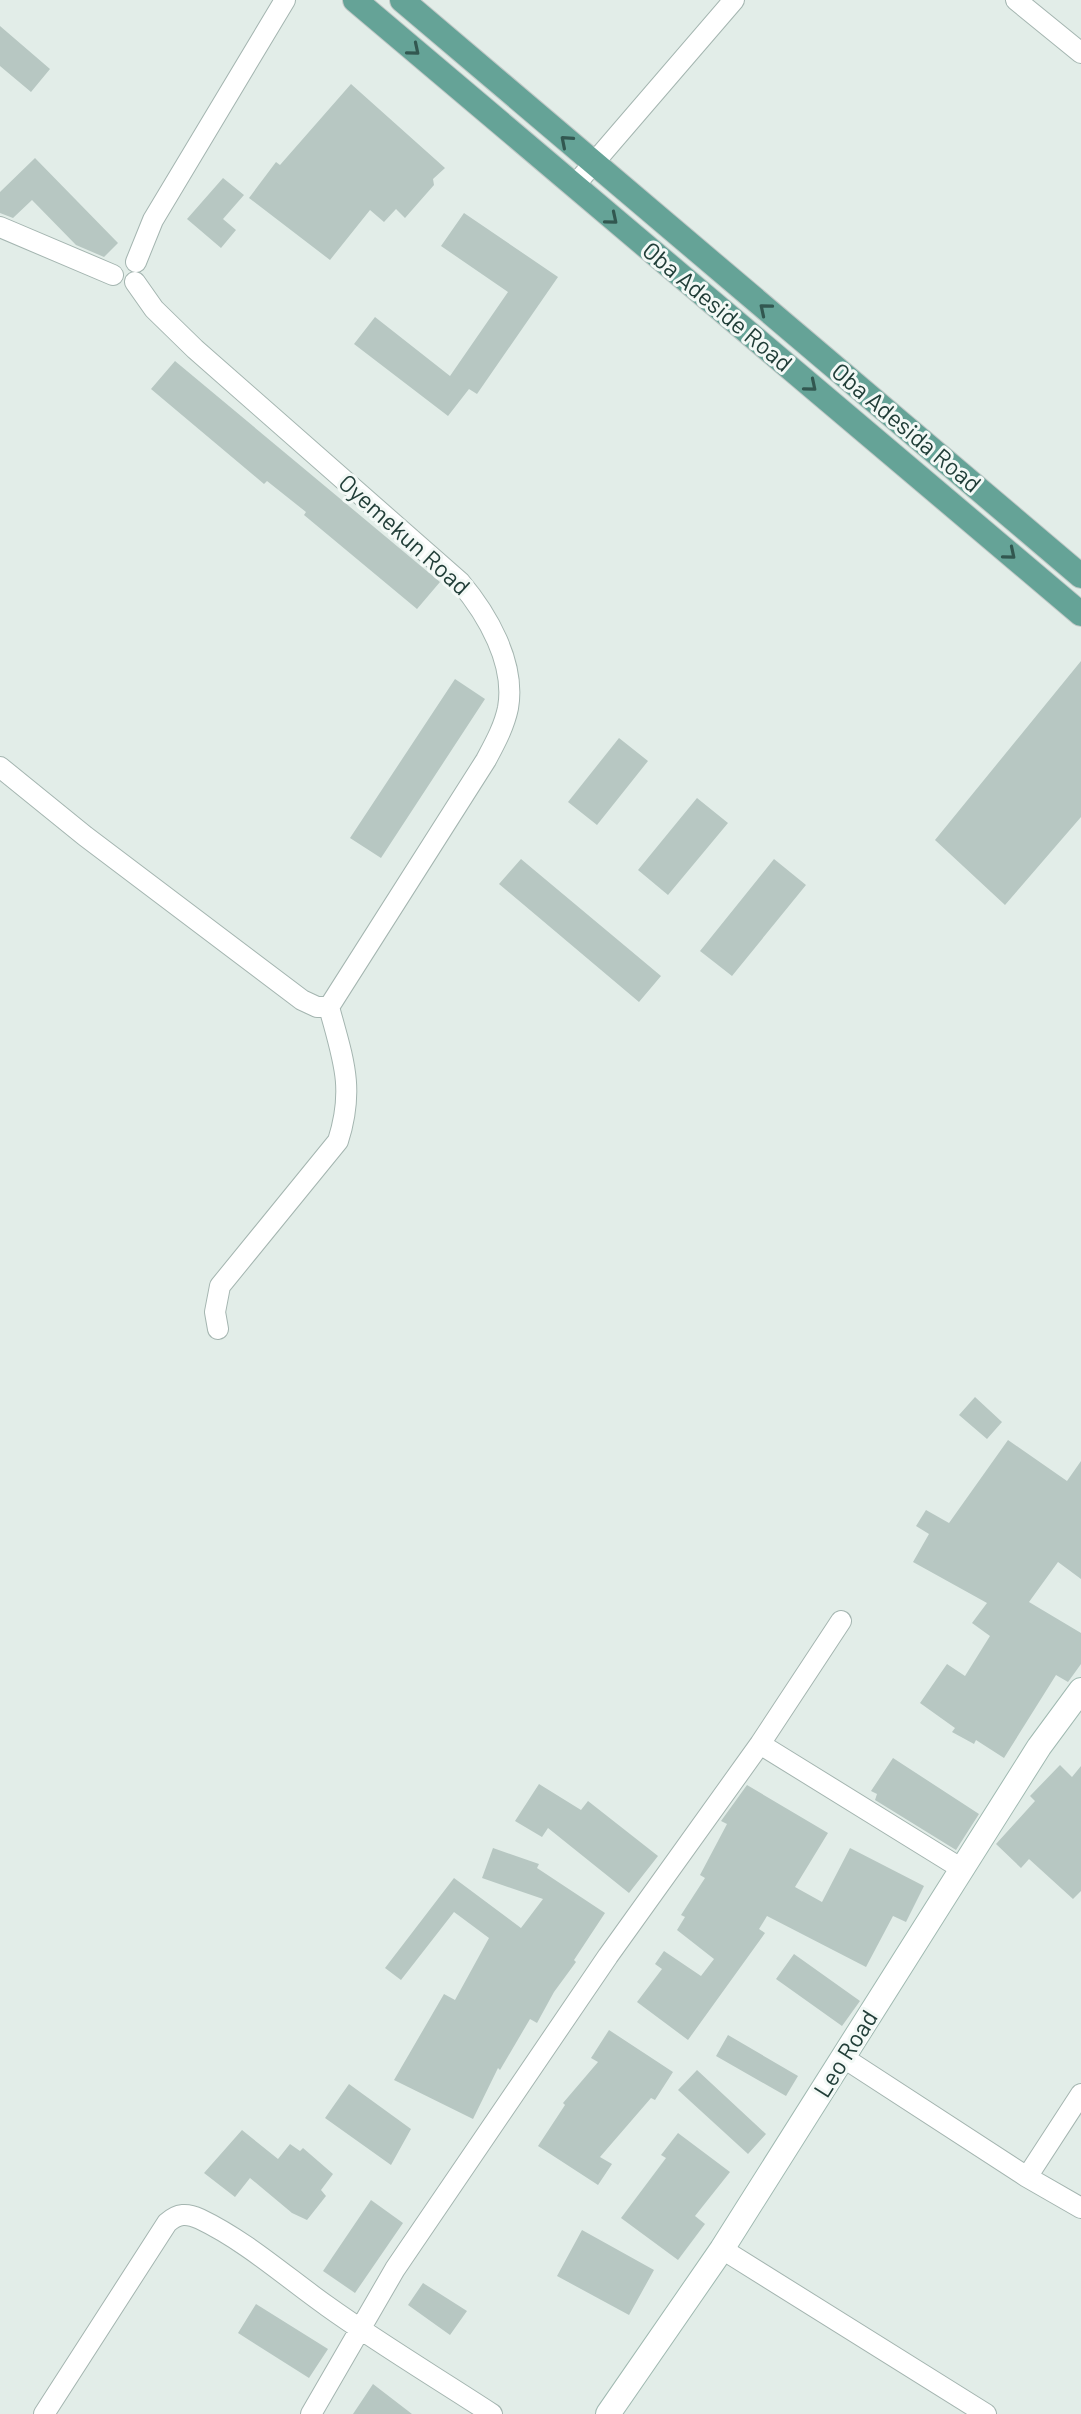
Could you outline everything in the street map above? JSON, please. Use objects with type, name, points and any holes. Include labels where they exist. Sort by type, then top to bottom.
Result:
[{"type":"main road","name":"Oba Adeside Road","points":[[355,0],[1081,614]]},
{"type":"main road","name":"Oba Adesida Road","points":[[402,0],[1081,576]]},
{"type":"street","points":[[136,272],[153,220],[285,0]]},
{"type":"street","points":[[574,186],[734,0]]},
{"type":"street","points":[[1016,0],[1081,53]]},
{"type":"street","points":[[0,227],[113,275],[115,264],[125,258],[136,272]]},
{"type":"street","name":"Oyemekun Road","points":[[136,272],[154,309],[195,349],[460,582],[486,615],[508,674],[508,706],[501,731],[486,760],[329,1007]]},
{"type":"street","points":[[0,767],[85,836],[302,1000],[317,1007],[329,1007],[346,1073],[347,1113],[338,1141],[220,1286],[215,1312],[218,1329]]},
{"type":"street","points":[[311,2414],[395,2269],[599,1969],[760,1744],[841,1621]]},
{"type":"street","name":"Leo Road","points":[[608,2414],[722,2249],[1039,1747],[1081,1690]]},
{"type":"street","points":[[760,1744],[962,1869]]},
{"type":"street","points":[[844,2058],[1027,2177],[1081,2208]]},
{"type":"street","points":[[1027,2177],[1081,2094]]},
{"type":"street","points":[[44,2414],[167,2223],[176,2215],[200,2219],[223,2233],[492,2414]]},
{"type":"street","points":[[722,2249],[986,2414]]},
{"type":"building","points":[[0,26],[50,69],[31,92],[0,66]]},
{"type":"building","points":[[351,84],[445,168],[433,179],[434,185],[405,218],[396,209],[384,222],[370,210],[330,260],[249,198],[276,162],[280,165]]},
{"type":"building","points":[[35,158],[118,243],[104,257],[76,245],[32,200],[13,218],[0,213],[0,192]]},
{"type":"building","points":[[223,178],[244,195],[223,219],[236,230],[221,248],[187,219]]},
{"type":"building","points":[[464,213],[558,277],[477,394],[469,389],[448,416],[354,344],[375,317],[450,376],[508,292],[441,246]]},
{"type":"building","points":[[175,361],[440,582],[417,609],[304,515],[306,512],[267,481],[264,484],[151,389]]},
{"type":"building","points":[[1081,661],[1081,817],[1005,905],[935,840]]},
{"type":"building","points":[[455,679],[485,699],[381,858],[350,838]]},
{"type":"building","points":[[619,738],[648,761],[597,825],[568,802]]},
{"type":"building","points":[[697,798],[728,823],[668,895],[638,870]]},
{"type":"building","points":[[521,859],[661,976],[639,1002],[499,884]]},
{"type":"building","points":[[774,859],[806,885],[732,976],[700,951]]},
{"type":"building","points":[[975,1397],[1002,1422],[987,1439],[959,1415]]},
{"type":"building","points":[[1008,1440],[1067,1481],[1081,1461],[1081,1579],[1058,1562],[1029,1602],[1081,1633],[1081,1664],[1068,1682],[1056,1675],[1004,1758],[976,1740],[974,1744],[952,1732],[955,1728],[920,1703],[947,1664],[965,1676],[990,1636],[972,1623],[987,1603],[913,1562],[929,1534],[916,1526],[926,1510],[949,1523]]},
{"type":"building","points":[[893,1758],[979,1814],[956,1850],[875,1800],[877,1794],[871,1791]]},
{"type":"building","points":[[1060,1765],[1072,1777],[1081,1766],[1081,1891],[1073,1899],[1029,1859],[1021,1868],[996,1844],[1035,1801],[1030,1796]]},
{"type":"building","points":[[539,1784],[581,1810],[588,1801],[658,1856],[629,1893],[548,1828],[542,1837],[515,1821]]},
{"type":"building","points":[[747,1785],[828,1833],[795,1887],[822,1902],[850,1848],[924,1886],[906,1922],[893,1916],[866,1967],[767,1916],[759,1929],[765,1933],[688,2040],[637,2002],[662,1969],[655,1964],[664,1951],[701,1976],[714,1959],[677,1930],[685,1917],[681,1915],[705,1878],[700,1875],[727,1824],[721,1821]]},
{"type":"building","points":[[493,1848],[539,1864],[537,1868],[605,1913],[537,2023],[530,2019],[500,2070],[498,2068],[473,2119],[394,2080],[444,1994],[455,2000],[489,1938],[454,1912],[401,1980],[385,1968],[454,1878],[521,1928],[543,1899],[482,1878]]},
{"type":"building","points":[[794,1954],[860,2001],[842,2026],[776,1979]]},
{"type":"building","points":[[609,2030],[673,2072],[655,2100],[651,2098],[600,2157],[612,2164],[598,2185],[538,2146],[565,2105],[563,2103],[598,2062],[591,2058]]},
{"type":"building","points":[[728,2035],[798,2076],[786,2096],[716,2056]]},
{"type":"building","points":[[697,2070],[766,2134],[748,2154],[678,2090]]},
{"type":"building","points":[[349,2084],[411,2129],[391,2165],[325,2118]]},
{"type":"building","points":[[242,2130],[278,2159],[290,2144],[300,2151],[303,2148],[333,2174],[321,2190],[326,2196],[307,2220],[292,2213],[250,2178],[235,2197],[204,2173]]},
{"type":"building","points":[[678,2133],[730,2172],[695,2216],[705,2224],[678,2260],[621,2218],[666,2158],[661,2155]]},
{"type":"building","points":[[371,2200],[403,2223],[355,2293],[323,2271]]},
{"type":"building","points":[[582,2230],[654,2270],[629,2315],[557,2276]]},
{"type":"building","points":[[423,2283],[467,2311],[450,2335],[408,2305]]},
{"type":"building","points":[[256,2304],[328,2349],[309,2378],[238,2333]]},
{"type":"building","points":[[373,2384],[412,2414],[353,2414]]}]
